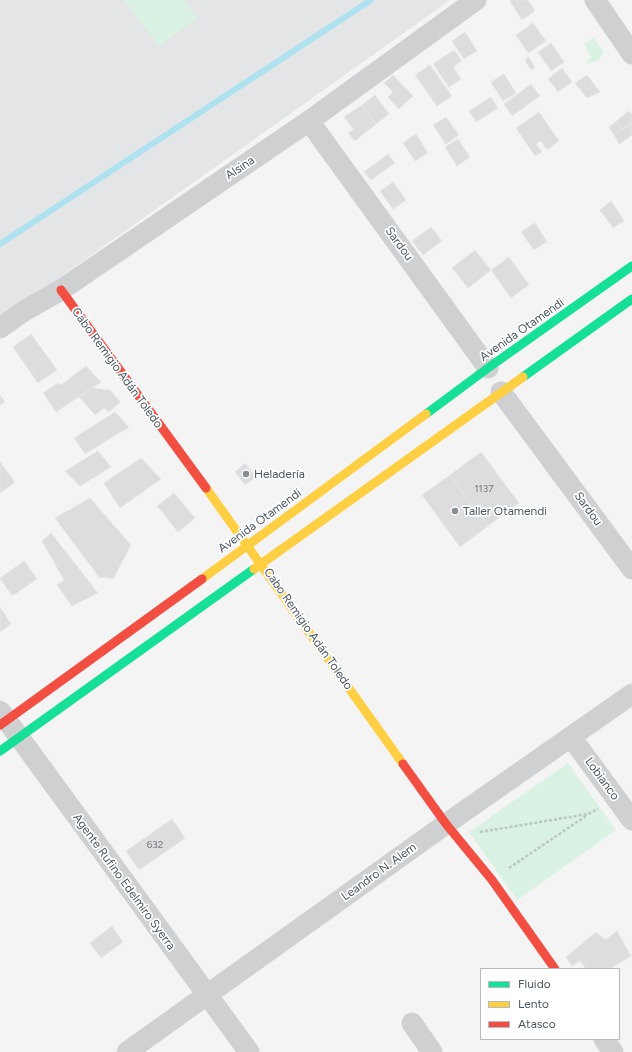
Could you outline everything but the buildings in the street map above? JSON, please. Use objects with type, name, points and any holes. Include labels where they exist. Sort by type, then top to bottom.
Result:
[{"type":"main road","name":"Avenida Otamendi","points":[[2,719],[248,546],[488,368],[632,266]]},
{"type":"main road","name":"Cabo Remigio Adán Toledo","points":[[61,290],[262,565],[451,830],[492,880],[554,968]]},
{"type":"main road","points":[[0,751],[632,299]]},
{"type":"street","name":"Alsina","points":[[0,328],[24,311],[61,290],[309,121],[476,0]]},
{"type":"street","points":[[595,0],[632,54]]},
{"type":"street","name":"Sardou","points":[[309,121],[488,368]]},
{"type":"street","name":"Sardou","points":[[501,392],[632,569]]},
{"type":"street","name":"Leandro N. Alem","points":[[127,1052],[451,830],[571,737],[632,694]]},
{"type":"street","name":"Agente Rufino Edelmiro Syerra","points":[[2,719],[20,737],[249,1052]]},
{"type":"street","name":"Lobianco","points":[[571,737],[632,820]]},
{"type":"street","points":[[412,1024],[432,1052]]},
{"type":"street","points":[[605,1040],[613,1052]]},
{"type":"path","points":[[492,880],[588,814],[616,798]]},
{"type":"path","points":[[451,830],[588,814]]},
{"type":"shaded area","points":[[0,0],[450,0],[0,320]]},
{"type":"green space","points":[[124,0],[184,0],[197,18],[159,46]]},
{"type":"green space","points":[[593,38],[604,51],[598,61],[585,64],[591,57],[584,44]]},
{"type":"green space","points":[[568,763],[616,830],[517,900],[469,832]]},
{"type":"waterway","points":[[0,244],[371,0]]},
{"type":"traffic: fast","points":[[426,414],[632,266]]},
{"type":"traffic: fast","points":[[523,377],[632,299]]},
{"type":"traffic: fast","points":[[0,751],[254,569]]},
{"type":"traffic: slow","points":[[254,569],[523,377]]},
{"type":"traffic: slow","points":[[202,579],[426,414]]},
{"type":"traffic: slow","points":[[206,488],[403,764]]},
{"type":"traffic: jam","points":[[61,290],[206,488]]},
{"type":"traffic: jam","points":[[0,725],[202,579]]},
{"type":"traffic: jam","points":[[403,764],[446,824],[492,880],[554,968]]},
{"type":"place","name":"Heladería","points":[[246,474]]},
{"type":"place","name":"Taller Otamendi","points":[[455,511]]}]
